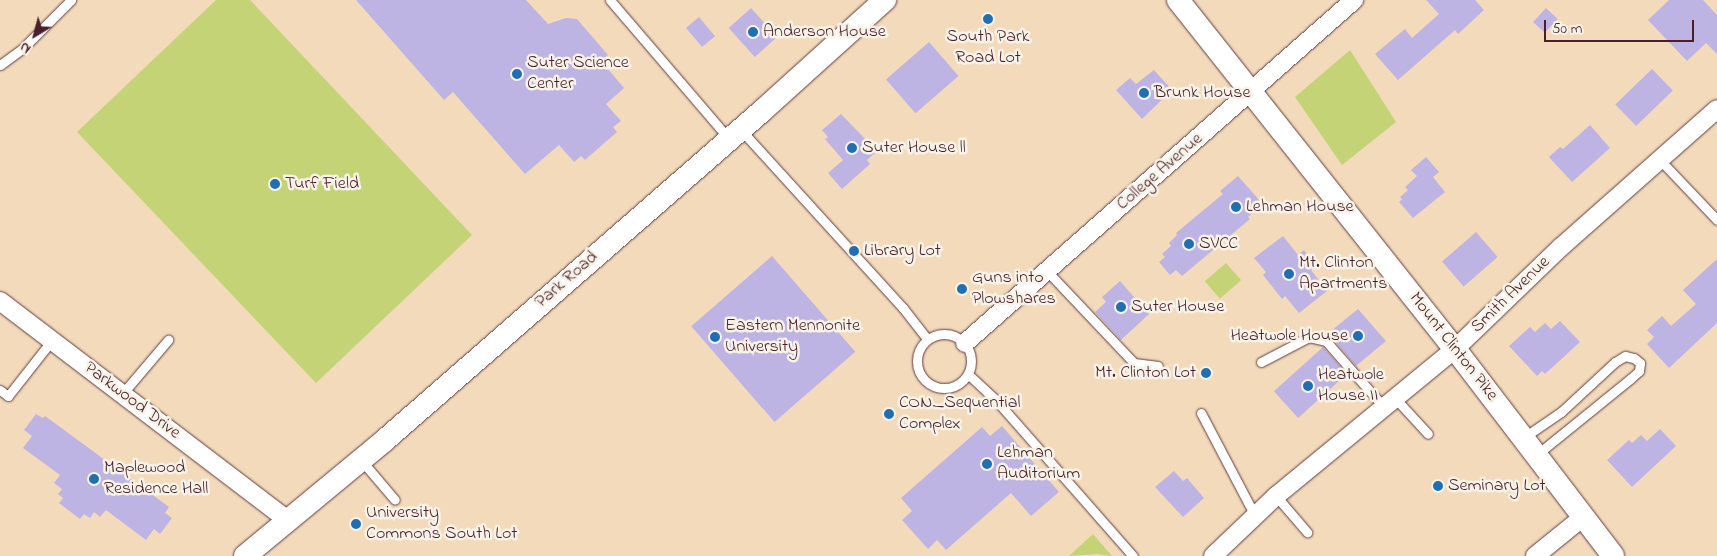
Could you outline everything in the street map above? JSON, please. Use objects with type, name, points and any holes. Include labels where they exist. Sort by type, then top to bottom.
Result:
[{"type":"street","name":"Park Road","points":[[245,556],[361,459],[735,134],[885,0]]},
{"type":"street","name":"Mount Clinton Pike","points":[[1178,0],[1455,349],[1613,556]]},
{"type":"street","name":"College Avenue","points":[[965,343],[1252,92],[1354,0]]},
{"type":"street","name":"Smith Avenue","points":[[1213,556],[1229,549],[1255,516],[1276,496],[1389,401],[1455,349],[1561,247],[1661,161],[1717,109]]},
{"type":"street","name":"Parkwood Drive","points":[[0,301],[287,520]]},
{"type":"street","points":[[1535,556],[1583,517]]},
{"type":"lane","points":[[0,65],[21,50],[71,0]]},
{"type":"lane","points":[[610,0],[735,134],[903,308],[927,339]]},
{"type":"lane","points":[[1661,161],[1717,220]]},
{"type":"lane","points":[[1047,271],[1134,363],[1158,366]]},
{"type":"lane","points":[[943,333],[951,334],[965,343],[972,358],[969,375],[956,386],[948,388],[939,387],[924,379],[917,362],[918,353],[927,339],[943,333]]},
{"type":"lane","points":[[1261,362],[1310,337],[1326,340],[1389,401],[1428,434]]},
{"type":"lane","points":[[0,390],[8,396],[52,340]]},
{"type":"lane","points":[[123,394],[168,340]]},
{"type":"lane","points":[[1522,438],[1561,412],[1615,362],[1625,356],[1634,358],[1640,363],[1639,370],[1630,379],[1536,456]]},
{"type":"lane","points":[[969,375],[994,398],[1133,556]]},
{"type":"lane","points":[[1201,414],[1255,516]]},
{"type":"lane","points":[[361,459],[395,500]]},
{"type":"lane","points":[[1276,496],[1307,532]]},
{"type":"green space","name":"Turf Field","points":[[216,0],[250,0],[472,235],[316,383],[77,132]]},
{"type":"green space","points":[[1350,50],[1396,122],[1342,165],[1295,97]]},
{"type":"green space","points":[[1226,263],[1241,280],[1220,299],[1205,281]]},
{"type":"green space","points":[[1093,534],[1112,556],[1097,554],[1069,556]]},
{"type":"building","name":"Suter Science Center","points":[[356,0],[526,0],[548,24],[566,18],[577,19],[608,55],[601,61],[624,88],[606,104],[621,121],[613,127],[617,132],[585,160],[581,156],[574,162],[559,145],[525,174],[453,92],[444,100]]},
{"type":"building","points":[[1426,0],[1475,0],[1484,10],[1458,34],[1455,30],[1398,80],[1375,54],[1405,29],[1412,38],[1439,14]]},
{"type":"building","points":[[1669,0],[1703,0],[1717,15],[1717,54],[1706,43],[1687,61],[1648,20]]},
{"type":"building","name":"Anderson House","points":[[751,8],[777,37],[755,57],[729,28]]},
{"type":"building","points":[[1546,8],[1558,19],[1545,33],[1533,22]]},
{"type":"building","points":[[699,17],[715,36],[702,47],[686,28]]},
{"type":"building","points":[[929,42],[959,76],[916,113],[886,79]]},
{"type":"building","points":[[1652,69],[1673,91],[1636,126],[1615,104]]},
{"type":"building","name":"Brunk House","points":[[1154,70],[1172,90],[1142,119],[1116,90],[1130,78],[1136,84]]},
{"type":"building","name":"Suter House ll","points":[[841,114],[869,143],[875,153],[867,160],[870,164],[842,189],[828,173],[843,160],[825,139],[828,137],[822,130]]},
{"type":"building","points":[[1590,125],[1610,148],[1572,182],[1549,157],[1560,147],[1563,149]]},
{"type":"building","points":[[1426,157],[1439,172],[1433,177],[1445,192],[1413,218],[1399,202],[1402,199],[1400,197],[1408,190],[1405,187],[1417,176],[1411,170]]},
{"type":"building","points":[[1238,176],[1260,201],[1255,205],[1257,208],[1248,217],[1250,219],[1182,276],[1176,270],[1170,275],[1159,262],[1165,257],[1162,254],[1171,246],[1169,243],[1177,235],[1176,233],[1223,194],[1220,191]]},
{"type":"building","points":[[1476,232],[1498,257],[1464,286],[1442,262]]},
{"type":"building","name":"Mt. Clinton Apartments","points":[[1283,236],[1298,255],[1304,250],[1317,266],[1311,270],[1327,291],[1299,313],[1285,296],[1282,299],[1263,275],[1266,272],[1254,258]]},
{"type":"building","points":[[772,256],[855,352],[775,422],[691,326]]},
{"type":"building","points":[[1717,259],[1717,323],[1669,368],[1647,344],[1654,337],[1647,330],[1662,316],[1671,326],[1696,304],[1683,290]]},
{"type":"building","name":"Suter House","points":[[1120,281],[1149,314],[1121,340],[1095,312],[1106,302],[1102,297]]},
{"type":"building","name":"Heatwole House","points":[[1358,309],[1386,341],[1356,366],[1332,338],[1334,335],[1331,331]]},
{"type":"building","points":[[1560,321],[1580,342],[1545,374],[1542,371],[1537,376],[1509,346],[1530,327],[1535,332],[1545,323],[1551,329]]},
{"type":"building","name":"Heatwole House II","points":[[1323,347],[1347,374],[1298,418],[1274,391]]},
{"type":"building","name":"Maplewood Residence Hall","points":[[36,414],[43,418],[45,416],[169,507],[165,513],[172,518],[160,534],[154,529],[146,540],[106,510],[100,517],[94,512],[90,518],[84,514],[80,519],[59,503],[63,498],[58,494],[62,489],[54,483],[60,475],[23,448],[32,436],[24,430]]},
{"type":"building","name":"Lehman Auditorium","points":[[1002,426],[1059,492],[1031,516],[1011,493],[946,550],[937,540],[928,549],[902,520],[912,511],[901,498],[982,427],[990,436]]},
{"type":"building","points":[[1660,429],[1676,446],[1632,487],[1607,460],[1629,440],[1632,443],[1641,435],[1647,441]]},
{"type":"building","points":[[1174,471],[1183,481],[1187,478],[1204,498],[1183,517],[1155,487]]},
{"type":"place","name":"South Park Road Lot","points":[[988,19]]},
{"type":"place","name":"Anderson House","points":[[753,32]]},
{"type":"place","name":"Suter Science Center","points":[[517,74]]},
{"type":"place","name":"Brunk House","points":[[1144,93]]},
{"type":"place","name":"Suter House ll","points":[[852,148]]},
{"type":"place","name":"Turf Field","points":[[275,184]]},
{"type":"place","name":"Lehman House","points":[[1236,207]]},
{"type":"place","name":"SVCC","points":[[1189,244]]},
{"type":"place","name":"Library Lot","points":[[854,251]]},
{"type":"place","name":"Mt. Clinton Apartments","points":[[1289,274]]},
{"type":"place","name":"Guns into Plowshares","points":[[962,289]]},
{"type":"place","name":"Suter House","points":[[1121,307]]},
{"type":"place","name":"Heatwole House","points":[[1358,336]]},
{"type":"place","name":"Eastern Mennonite University","points":[[715,337]]},
{"type":"place","name":"Mt. Clinton Lot","points":[[1206,373]]},
{"type":"place","name":"Heatwole House II","points":[[1308,386]]},
{"type":"place","name":"CON_Sequential Complex","points":[[889,414]]},
{"type":"place","name":"Lehman Auditorium","points":[[987,464]]},
{"type":"place","name":"Maplewood Residence Hall","points":[[94,479]]},
{"type":"place","name":"Seminary Lot","points":[[1438,486]]},
{"type":"place","name":"University Commons South Lot","points":[[356,524]]}]
